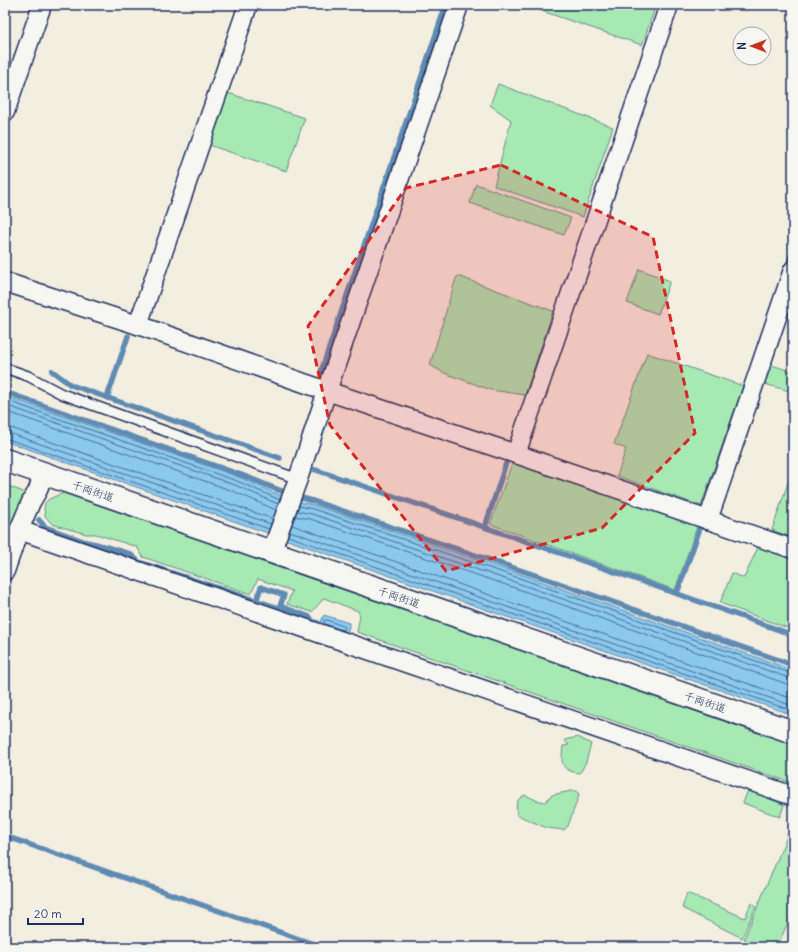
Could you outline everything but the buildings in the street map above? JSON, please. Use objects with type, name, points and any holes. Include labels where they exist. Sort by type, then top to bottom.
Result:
[{"type":"street","points":[[5,112],[42,5]]},
{"type":"street","points":[[138,325],[248,5]]},
{"type":"street","points":[[273,546],[296,484],[459,5]]},
{"type":"street","points":[[516,454],[669,5]]},
{"type":"street","points":[[708,520],[793,270]]},
{"type":"street","points":[[5,282],[138,325],[327,391],[793,549]]},
{"type":"street","name":"千両街道","points":[[5,460],[273,546],[793,732]]},
{"type":"street","points":[[5,571],[19,530],[38,490],[43,473]]},
{"type":"street","points":[[19,530],[793,796]]},
{"type":"lane","points":[[5,368],[28,376],[62,394],[111,411],[296,484]]},
{"type":"highlighted area","points":[[501,165],[653,237],[695,433],[602,528],[446,571],[330,425],[308,326],[406,188]]},
{"type":"green space","points":[[524,5],[656,5],[642,45]]},
{"type":"green space","points":[[498,84],[613,127],[583,217],[494,186],[511,120],[490,105]]},
{"type":"green space","points":[[225,92],[305,118],[286,171],[206,144]]},
{"type":"green space","points":[[476,184],[571,218],[564,235],[470,203]]},
{"type":"green space","points":[[639,269],[670,281],[658,314],[627,303]]},
{"type":"green space","points":[[458,276],[553,311],[525,395],[491,390],[444,373],[430,365],[456,278]]},
{"type":"green space","points":[[647,353],[743,386],[701,506],[617,476],[626,449],[614,444]]},
{"type":"green space","points":[[772,365],[793,372],[793,392],[761,383],[767,366]]},
{"type":"green space","points":[[513,461],[698,524],[675,590],[490,524]]},
{"type":"green space","points":[[793,468],[793,504],[788,521],[793,524],[793,538],[772,530]]},
{"type":"green space","points":[[5,485],[26,493],[5,553]]},
{"type":"green space","points":[[63,493],[793,745],[793,779],[789,782],[357,632],[360,616],[358,611],[324,598],[312,612],[287,604],[292,591],[258,579],[251,594],[143,557],[137,547],[96,534],[86,534],[52,524],[45,516],[45,503],[49,499]]},
{"type":"green space","points":[[759,545],[793,558],[793,630],[720,603],[732,573],[744,578]]},
{"type":"green space","points":[[578,737],[591,744],[586,762],[580,773],[573,772],[565,768],[562,761],[563,746],[569,745],[564,740]]},
{"type":"green space","points":[[748,790],[784,805],[780,817],[743,803]]},
{"type":"green space","points":[[577,791],[579,795],[568,826],[564,830],[547,828],[517,815],[517,803],[519,799],[525,795],[545,802],[552,795]]},
{"type":"green space","points":[[793,822],[793,911],[777,947],[762,947],[744,939]]},
{"type":"green space","points":[[687,893],[745,918],[751,903],[756,906],[742,938],[682,908]]},
{"type":"water","points":[[5,396],[231,474],[292,500],[314,505],[523,575],[793,670],[793,715],[510,618],[5,441]]},
{"type":"water","points":[[324,615],[349,623],[346,635],[319,626]]},
{"type":"waterway","points":[[321,372],[446,5]]},
{"type":"waterway","points":[[787,268],[793,250]]},
{"type":"waterway","points":[[107,398],[128,336]]},
{"type":"waterway","points":[[52,371],[71,385],[280,458]]},
{"type":"waterway","points":[[5,392],[247,477],[288,494],[550,580],[793,665]]},
{"type":"waterway","points":[[485,527],[506,463]]},
{"type":"waterway","points":[[313,469],[554,551],[793,635]]},
{"type":"waterway","points":[[39,520],[45,527],[86,542],[130,554],[139,562],[279,608],[280,606],[310,617],[312,621],[318,623]]},
{"type":"waterway","points":[[677,593],[700,528]]},
{"type":"waterway","points":[[256,601],[261,587],[284,595],[280,606]]},
{"type":"waterway","points":[[5,836],[322,947]]}]
